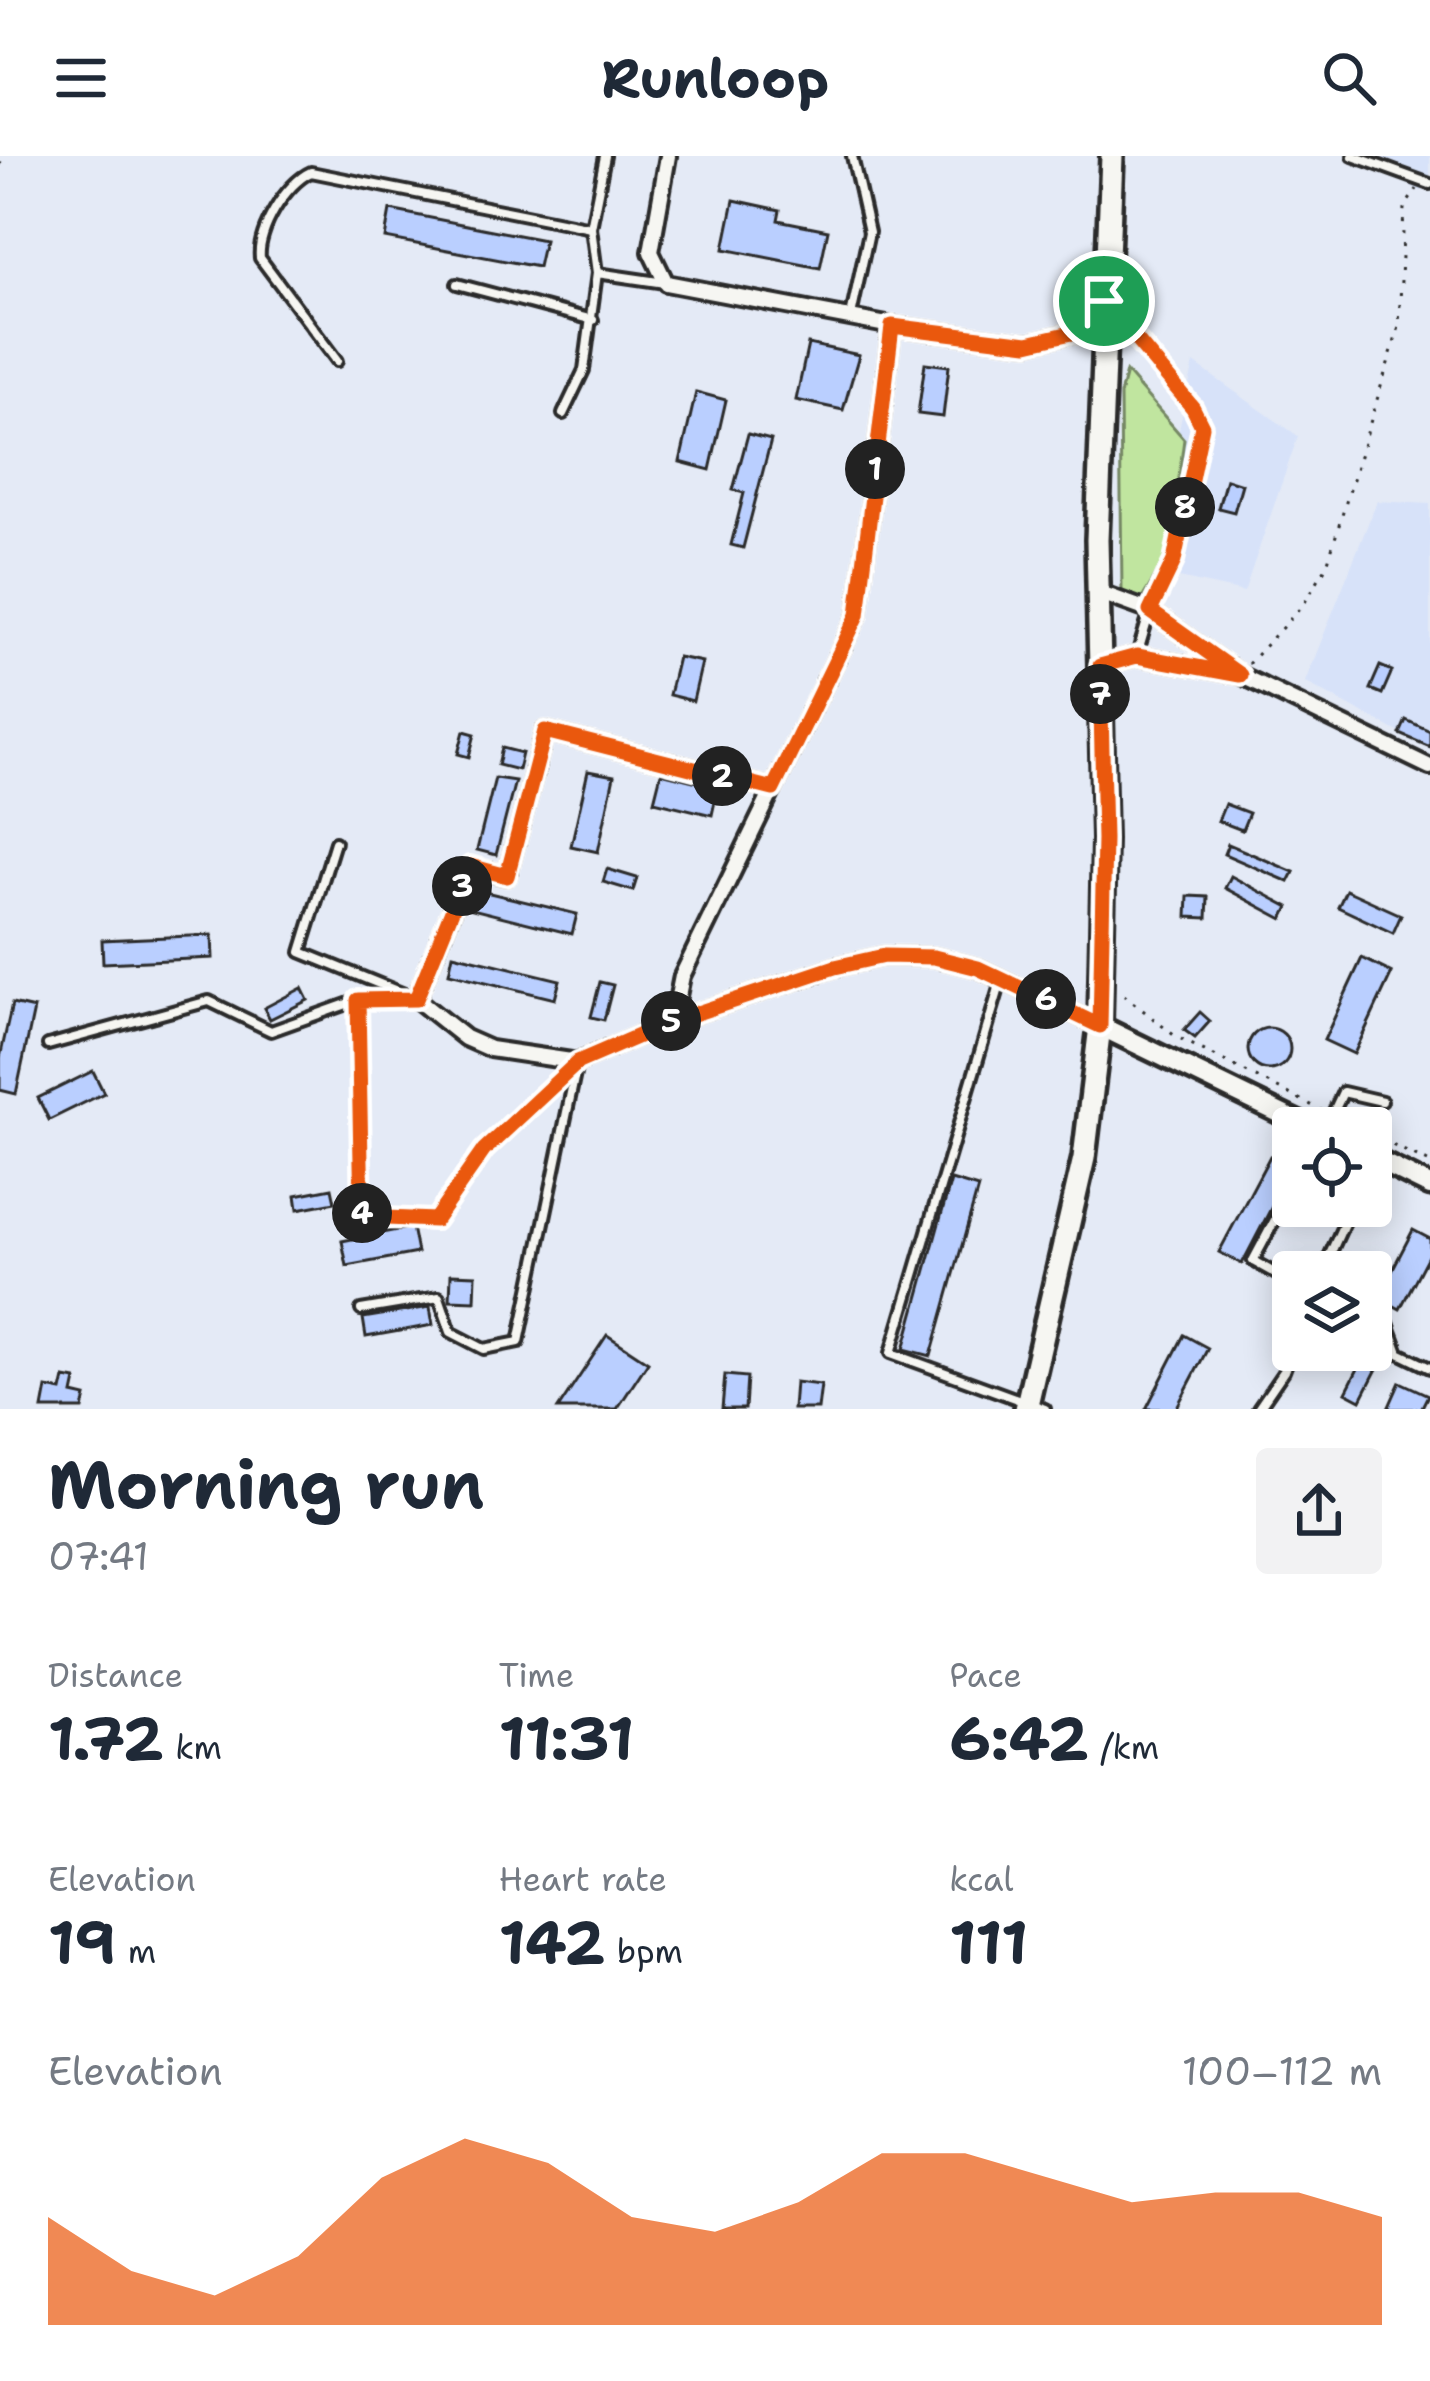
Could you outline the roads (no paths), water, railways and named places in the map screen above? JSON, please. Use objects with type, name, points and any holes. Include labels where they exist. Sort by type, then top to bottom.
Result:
[{"type":"main road","points":[[1033,1406],[1084,1158],[1100,1026],[1104,839],[1098,592],[1112,156]]},
{"type":"street","points":[[668,156],[651,252],[666,283],[852,314],[892,326],[1028,343],[1071,333],[1103,337]]},
{"type":"street","points":[[673,1021],[682,976],[858,615],[892,326]]},
{"type":"street","points":[[1098,592],[1150,611],[1240,675],[1430,767]]},
{"type":"street","points":[[1100,666],[1137,656],[1240,675]]},
{"type":"street","points":[[773,789],[545,731],[507,876],[470,866],[416,999],[464,1038],[490,1049],[578,1062],[673,1021],[835,967],[884,956],[934,957],[1002,978],[1272,1110]]},
{"type":"street","points":[[1392,1169],[1430,1186]]},
{"type":"lane","points":[[563,414],[584,370],[593,320],[597,273],[590,228],[605,156]]},
{"type":"lane","points":[[852,156],[869,232],[852,314]]},
{"type":"lane","points":[[1353,156],[1426,183]]},
{"type":"lane","points":[[337,361],[260,258],[259,247],[274,213],[302,176],[311,172],[590,228]]},
{"type":"lane","points":[[597,273],[666,283]]},
{"type":"lane","points":[[457,284],[593,320]]},
{"type":"lane","points":[[1104,301],[1193,408],[1202,426],[1174,561],[1150,611],[1137,656]]},
{"type":"lane","points":[[334,842],[301,952],[416,999]]},
{"type":"lane","points":[[1002,978],[891,1354],[1033,1406]]},
{"type":"lane","points":[[48,1045],[209,1001],[271,1031],[358,1000],[416,999]]},
{"type":"lane","points":[[358,1000],[362,1217],[435,1220],[484,1150],[578,1062]]},
{"type":"lane","points":[[361,1310],[440,1297],[451,1332],[484,1349],[519,1342],[578,1062]]},
{"type":"lane","points":[[1336,1107],[1343,1092],[1382,1101]]},
{"type":"lane","points":[[1272,1225],[1253,1261],[1272,1272]]},
{"type":"lane","points":[[1392,1334],[1399,1353],[1430,1368]]},
{"type":"lane","points":[[1258,1409],[1284,1371]]}]
